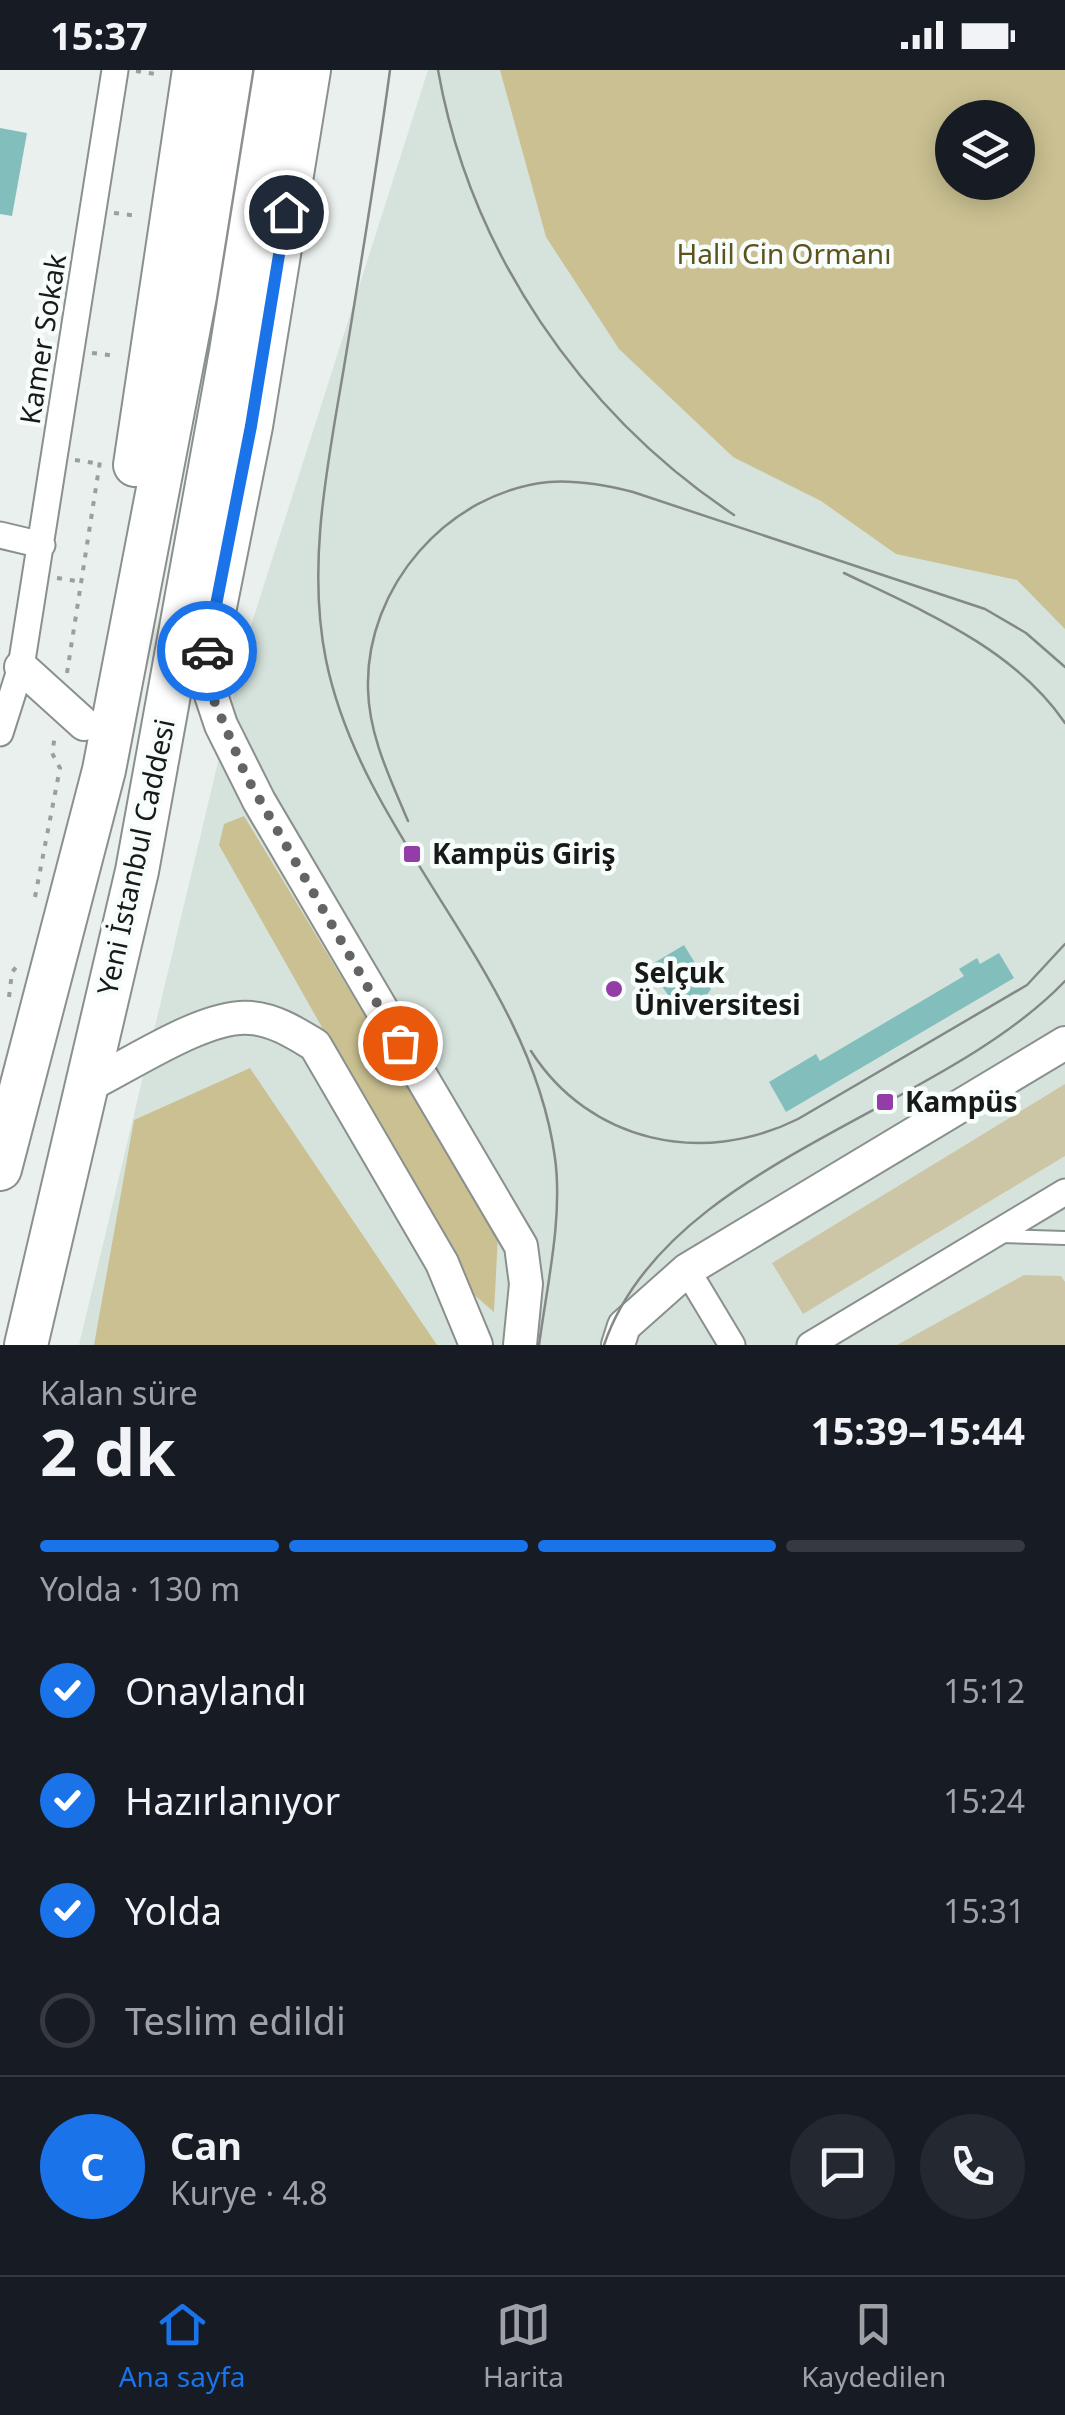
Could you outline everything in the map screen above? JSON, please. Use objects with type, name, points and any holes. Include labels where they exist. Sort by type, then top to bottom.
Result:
[{"type":"highway","name":"Yeni İstanbul Caddesi","points":[[0,1169],[25,987],[104,770],[195,296],[232,70]]},
{"type":"highway","name":"Yeni İstanbul Caddesi","points":[[26,1345],[138,871],[231,352],[276,70]]},
{"type":"highway","points":[[101,1028],[202,672],[251,426],[309,70]]},
{"type":"highway","points":[[25,987],[72,713],[128,512],[172,72]]},
{"type":"street","name":"Kamer Sokak","points":[[0,734],[20,667],[42,545],[115,70]]},
{"type":"street","points":[[0,535],[42,545]]},
{"type":"street","points":[[20,667],[72,713]]},
{"type":"street","points":[[202,672],[222,725],[259,801],[521,1246],[526,1284],[520,1345]]},
{"type":"street","points":[[87,1086],[215,1022],[249,1017],[282,1025],[315,1046],[442,1263],[476,1345]]},
{"type":"street","points":[[618,1345],[624,1326],[688,1270],[1065,1043]]},
{"type":"street","points":[[810,1345],[1065,1192]]},
{"type":"street","points":[[688,1270],[732,1345]]},
{"type":"lane","points":[[993,1236],[1065,1238]]},
{"type":"path","points":[[130,70],[172,72]]},
{"type":"path","points":[[136,233],[139,216]]},
{"type":"path","points":[[116,362],[120,338]]},
{"type":"path","points":[[34,901],[60,768],[52,753],[72,713],[103,447]]},
{"type":"shaded area","name":"Selçuk Üniversitesi","points":[[428,70],[1065,70],[1065,1345],[79,1345],[249,632]]},
{"type":"shaded area","points":[[1065,1084],[1065,1156],[803,1314],[772,1263]]},
{"type":"shaded area","points":[[1024,1275],[1061,1276],[1065,1282],[1065,1345],[897,1345]]},
{"type":"green space","name":"Halil Cin Ormanı","points":[[500,70],[1065,70],[1065,629],[1017,580],[896,554],[821,501],[733,457],[619,349],[546,237]]},
{"type":"green space","points":[[244,816],[498,1236],[494,1312],[472,1293],[219,845],[224,824]]},
{"type":"green space","points":[[250,1068],[437,1345],[94,1345],[134,1120]]},
{"type":"building","points":[[0,128],[27,133],[12,216],[0,214]]},
{"type":"building","points":[[684,945],[711,989],[695,1007],[692,1002],[679,1012],[649,966]]},
{"type":"building","points":[[999,953],[1014,978],[786,1112],[769,1082],[816,1054],[820,1061],[964,976],[959,969],[977,958],[980,964]]},
{"type":"tram line","points":[[390,70],[322,510],[320,623],[345,726],[374,788],[481,966],[514,1027],[540,1091],[555,1158],[557,1204],[539,1345]]},
{"type":"tram line","points":[[438,70],[454,137],[476,202],[505,263],[541,322],[582,377],[628,428],[679,474],[734,515]]},
{"type":"tram line","points":[[408,821],[382,756],[369,706],[371,651],[381,615],[397,581],[419,551],[478,504],[512,490],[570,482],[633,492],[985,609],[1026,633],[1065,667]]},
{"type":"tram line","points":[[844,573],[935,617],[993,653],[1020,673],[1065,723]]},
{"type":"tram line","points":[[531,1051],[555,1082],[584,1107],[616,1125],[650,1137],[687,1143],[761,1134],[798,1119],[1027,985],[1065,944]]},
{"type":"tram line","points":[[604,1345],[636,1283],[684,1230],[744,1185],[949,1068],[1012,1027],[1065,981]]},
{"type":"way so far","points":[[207,651],[202,672],[246,776],[400,1043]]},
{"type":"place","name":"Kampüs Giriş","points":[[412,854]]},
{"type":"place","name":"Selçuk Üniversitesi","points":[[614,989]]},
{"type":"place","name":"Kampüs","points":[[885,1102]]},
{"type":"route","points":[[207,651],[251,426],[286,212]]}]
